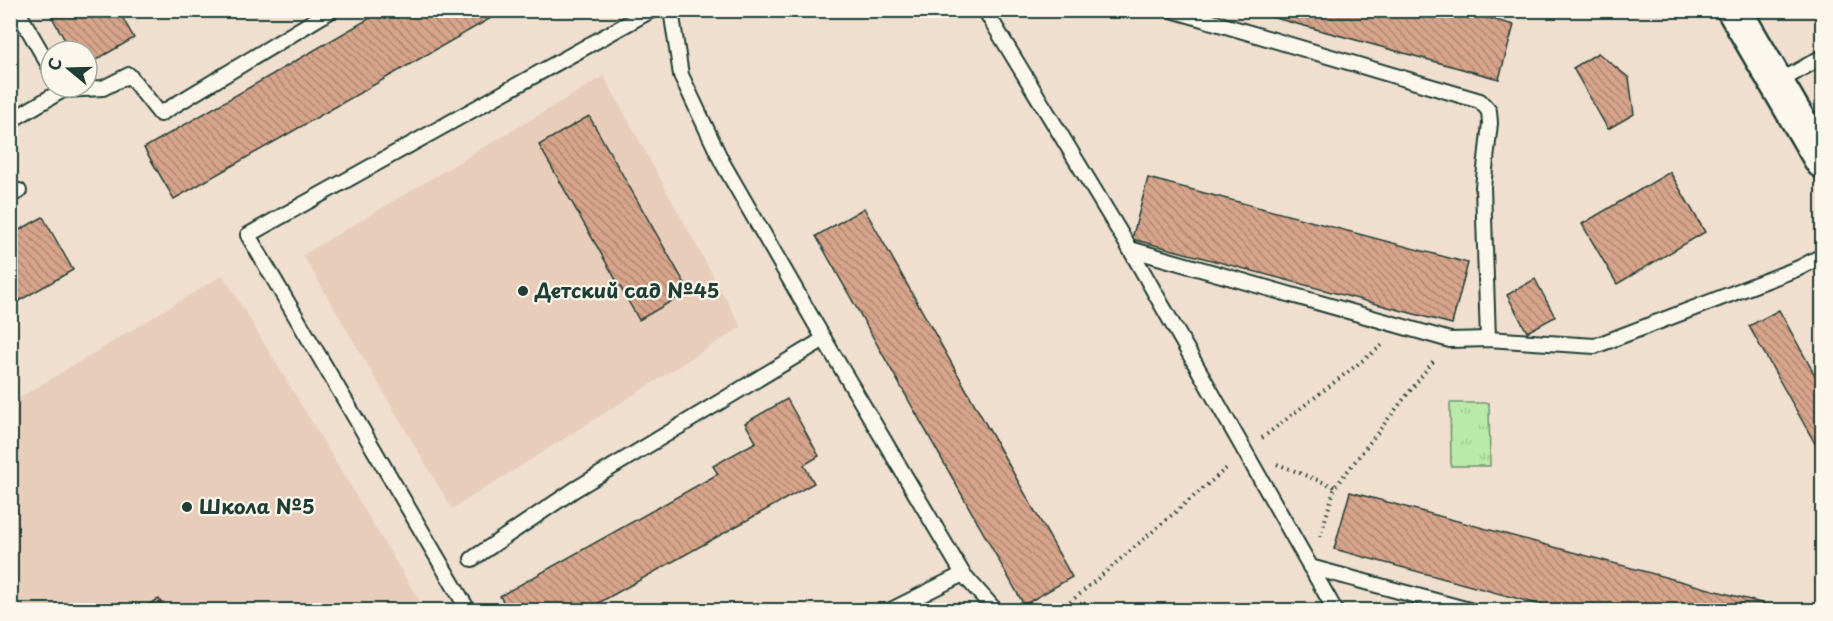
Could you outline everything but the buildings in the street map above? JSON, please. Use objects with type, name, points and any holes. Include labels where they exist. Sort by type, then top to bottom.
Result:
[{"type":"main road","points":[[1734,10],[1822,161]]},
{"type":"lane","points":[[17,10],[39,48]]},
{"type":"lane","points":[[99,88],[129,75],[159,114],[332,10]]},
{"type":"lane","points":[[468,610],[248,236],[652,10]]},
{"type":"lane","points":[[671,10],[681,75],[722,162],[963,574],[995,610]]},
{"type":"lane","points":[[985,10],[1130,249],[1335,610]]},
{"type":"lane","points":[[1172,10],[1480,101],[1489,111],[1490,123],[1483,187],[1488,339]]},
{"type":"lane","points":[[1777,82],[1822,57]]},
{"type":"lane","points":[[10,121],[46,99]]},
{"type":"lane","points":[[1130,249],[1450,339],[1488,339],[1595,346],[1799,268],[1822,256]]},
{"type":"lane","points":[[472,559],[574,490],[824,339]]},
{"type":"lane","points":[[1310,567],[1469,610]]},
{"type":"lane","points":[[891,610],[963,574]]},
{"type":"path","points":[[1310,567],[1335,487],[1450,339]]},
{"type":"path","points":[[1245,452],[1335,487]]},
{"type":"shaded area","name":"Детский сад №45","points":[[604,76],[741,327],[452,509],[303,255]]},
{"type":"shaded area","name":"Школа №5","points":[[223,275],[425,610],[11,610],[11,403]]},
{"type":"green space","points":[[1450,403],[1489,403],[1490,466],[1451,466]]},
{"type":"place","name":"Детский сад №45","points":[[523,291]]},
{"type":"place","name":"Школа №5","points":[[187,507]]}]
